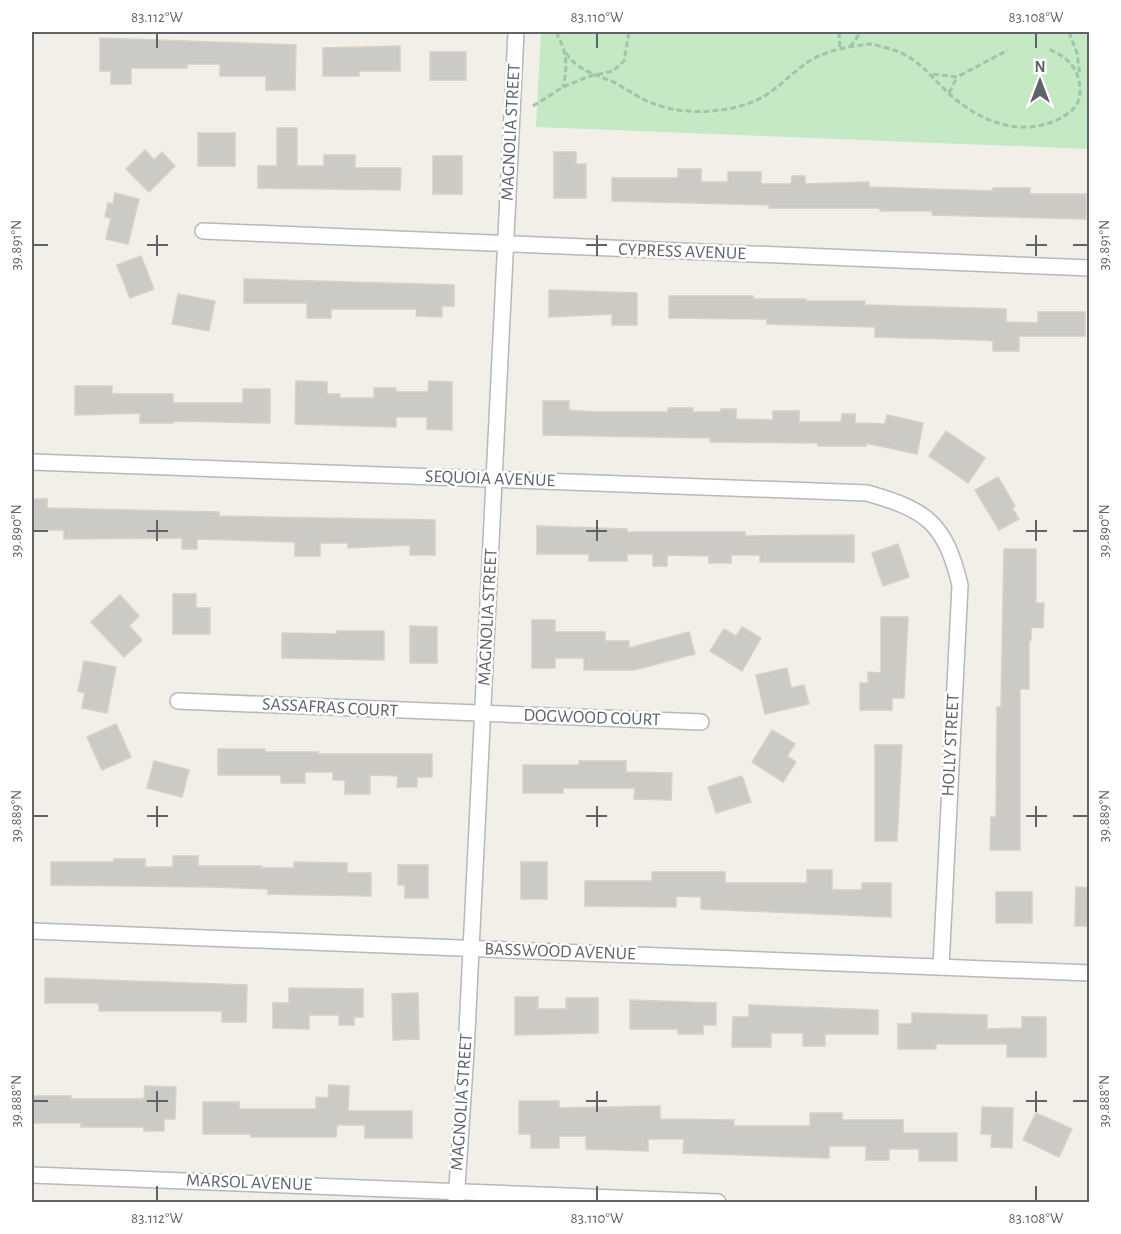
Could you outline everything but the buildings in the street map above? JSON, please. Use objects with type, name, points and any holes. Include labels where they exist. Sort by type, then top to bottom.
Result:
[{"type":"street","name":"MAGNOLIA STREET","points":[[456,1197],[471,949],[516,32]]},
{"type":"street","name":"CYPRESS AVENUE","points":[[203,231],[1089,268]]},
{"type":"street","name":"SEQUOIA AVENUE","points":[[32,462],[867,493],[906,504],[938,528]]},
{"type":"street","name":"HOLLY STREET","points":[[938,528],[952,553],[960,585],[941,967]]},
{"type":"street","name":"SASSAFRAS COURT","points":[[178,701],[483,715]]},
{"type":"street","name":"DOGWOOD COURT","points":[[483,715],[702,722]]},
{"type":"street","name":"BASSWOOD AVENUE","points":[[32,931],[1089,973]]},
{"type":"street","name":"MARSOL AVENUE","points":[[32,1174],[456,1197],[718,1203]]},
{"type":"path","points":[[556,32],[574,65],[656,105],[715,110],[744,105],[768,94],[810,60],[840,49],[871,44],[906,53],[932,74],[949,93],[975,113],[1002,125],[1027,128],[1053,122],[1072,112],[1080,97],[1077,53],[1069,32]]},
{"type":"path","points":[[533,106],[563,87],[613,71],[624,61],[629,32]]},
{"type":"path","points":[[839,32],[840,49]]},
{"type":"path","points":[[849,48],[861,32]]},
{"type":"path","points":[[932,74],[957,77],[1008,50]]},
{"type":"path","points":[[1048,50],[1060,53],[1071,62],[1080,79]]},
{"type":"path","points":[[563,87],[568,66],[566,53]]},
{"type":"path","points":[[949,93],[957,77]]},
{"type":"green space","points":[[541,32],[1089,32],[1089,149],[536,127]]}]
